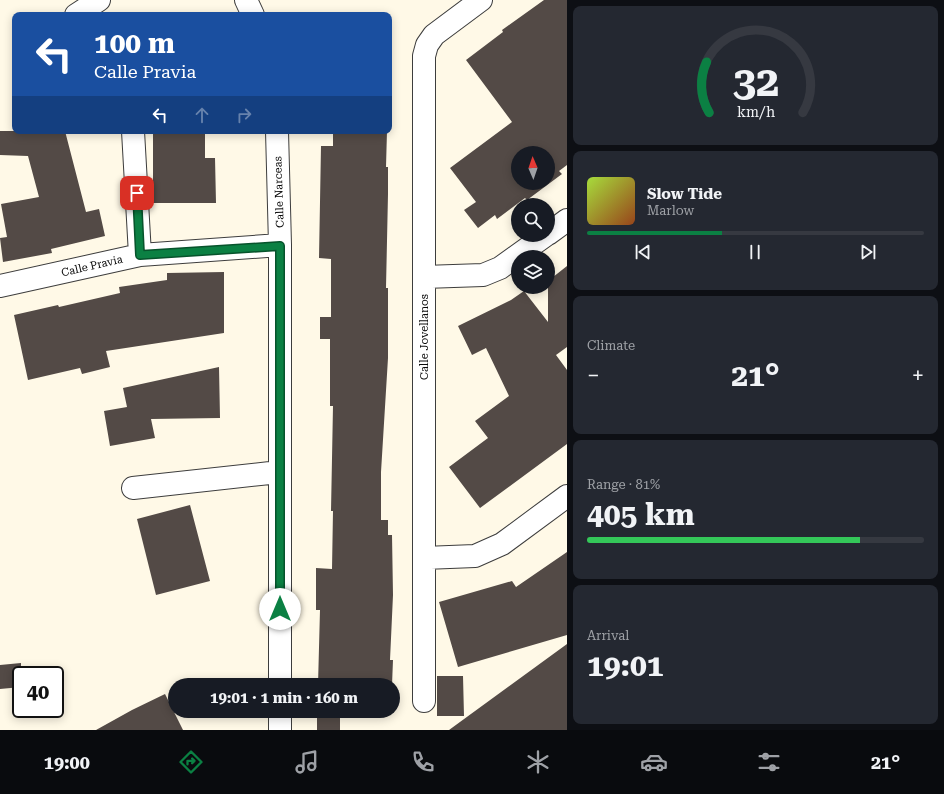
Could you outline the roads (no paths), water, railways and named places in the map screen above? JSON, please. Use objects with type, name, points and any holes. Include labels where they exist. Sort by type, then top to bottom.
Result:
[{"type":"street","points":[[246,0],[252,12]]},
{"type":"street","name":"Calle Jovellanos","points":[[424,701],[424,56],[427,45],[434,35],[481,0]]},
{"type":"street","points":[[133,134],[140,255]]},
{"type":"street","name":"Calle Narceas","points":[[277,134],[280,246],[280,678]]},
{"type":"street","points":[[555,228],[567,220]]},
{"type":"street","points":[[424,277],[483,275],[500,268],[536,242]]},
{"type":"street","name":"Calle Pravia","points":[[0,286],[140,255],[280,246]]},
{"type":"street","points":[[133,488],[279,472]]},
{"type":"street","points":[[424,558],[474,556],[502,544],[567,496]]},
{"type":"street","points":[[280,718],[280,730]]}]
